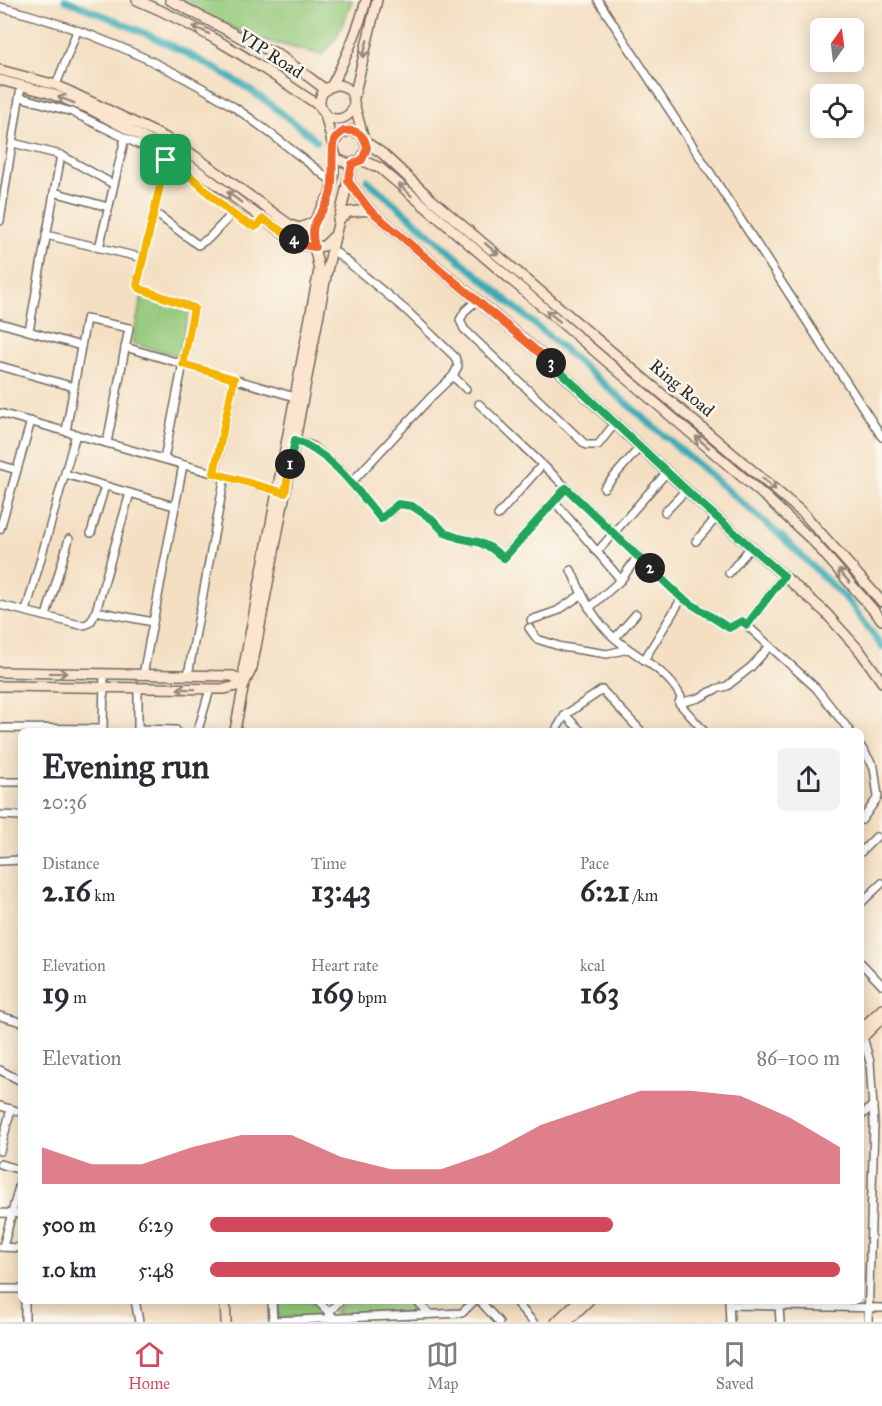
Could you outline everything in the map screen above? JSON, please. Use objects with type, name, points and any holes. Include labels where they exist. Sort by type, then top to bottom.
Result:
[{"type":"street","name":"VIP Road","points":[[138,0],[210,34],[258,64],[323,110]]},
{"type":"street","name":"VIP Road","points":[[170,0],[249,42],[278,54],[328,88]]},
{"type":"street","points":[[366,0],[359,26],[346,58],[322,95],[323,110],[337,159],[343,163],[357,162],[380,168],[768,499],[814,542],[882,620]]},
{"type":"street","points":[[323,110],[330,118],[343,118],[353,110],[377,0]]},
{"type":"street","points":[[598,0],[882,437]]},
{"type":"street","points":[[0,7],[98,38],[188,80],[236,108],[333,182]]},
{"type":"street","points":[[56,85],[77,31]]},
{"type":"street","points":[[0,70],[56,85],[185,149],[290,225],[300,228],[314,222]]},
{"type":"street","points":[[0,80],[49,93],[88,108],[178,156],[302,245],[324,246],[335,235]]},
{"type":"street","points":[[0,221],[21,86]]},
{"type":"street","points":[[235,728],[244,684],[244,666],[338,220],[348,181],[367,148],[354,100],[345,87],[328,88]]},
{"type":"street","points":[[20,97],[72,112],[166,160],[182,169],[233,213],[252,226],[257,226],[263,219]]},
{"type":"street","points":[[281,492],[295,440],[299,398],[319,270],[311,231],[330,194],[333,182],[335,140],[344,131],[351,130],[364,139]]},
{"type":"street","points":[[99,248],[125,138]]},
{"type":"street","name":"Ring Road","points":[[364,139],[431,199],[804,514],[882,602]]},
{"type":"street","points":[[13,143],[61,155],[113,184]]},
{"type":"street","points":[[28,331],[61,155]]},
{"type":"street","points":[[164,459],[194,308],[141,289],[137,285],[166,160]]},
{"type":"street","points":[[348,181],[370,210],[542,355],[686,490],[831,619],[861,651],[882,682]]},
{"type":"street","points":[[54,192],[108,207]]},
{"type":"street","points":[[338,220],[348,212],[370,210]]},
{"type":"street","points":[[154,212],[198,245],[233,213]]},
{"type":"street","points":[[46,235],[143,258]]},
{"type":"street","points":[[332,249],[407,311],[455,357],[458,366],[453,376],[351,483]]},
{"type":"street","points":[[477,300],[465,311],[460,320],[464,329],[586,445],[598,445],[616,422]]},
{"type":"street","points":[[66,431],[86,319],[129,328],[106,442]]},
{"type":"street","points":[[0,322],[81,346]]},
{"type":"street","points":[[125,347],[299,398]]},
{"type":"street","points":[[0,366],[74,387]]},
{"type":"street","points":[[453,376],[466,389]]},
{"type":"street","points":[[214,473],[234,379]]},
{"type":"street","points":[[479,404],[682,598],[729,628],[742,621],[816,688],[847,728]]},
{"type":"street","points":[[0,413],[281,492]]},
{"type":"street","points":[[0,529],[31,421]]},
{"type":"street","points":[[26,611],[76,434]]},
{"type":"street","points":[[295,440],[312,446],[338,468],[381,519],[398,504],[412,506],[433,520],[445,533],[478,542],[504,558],[566,488]]},
{"type":"street","points":[[604,488],[640,447]]},
{"type":"street","points":[[0,465],[17,470]]},
{"type":"street","points":[[143,675],[183,465]]},
{"type":"street","points":[[498,515],[542,465]]},
{"type":"street","points":[[597,552],[667,472]]},
{"type":"street","points":[[65,474],[174,506]]},
{"type":"street","points":[[188,675],[225,476]]},
{"type":"street","points":[[91,533],[105,486]]},
{"type":"street","points":[[665,512],[686,490]]},
{"type":"street","points":[[0,605],[86,625],[90,622],[96,611],[130,493]]},
{"type":"street","points":[[554,501],[621,580]]},
{"type":"street","points":[[696,542],[717,517]]},
{"type":"street","points":[[46,616],[69,539]]},
{"type":"street","points":[[729,573],[751,547]]},
{"type":"street","points":[[589,608],[621,580],[638,556]]},
{"type":"street","points":[[571,570],[589,608],[615,638],[675,684],[681,697],[679,703]]},
{"type":"street","points":[[747,625],[784,576]]},
{"type":"street","points":[[581,595],[557,611],[530,624],[537,639],[562,647],[607,654],[628,649]]},
{"type":"street","points":[[644,660],[682,598]]},
{"type":"street","points":[[96,611],[153,622]]},
{"type":"street","points":[[615,638],[636,614]]},
{"type":"street","points":[[679,703],[699,698],[727,686],[751,667],[770,646]]},
{"type":"street","points":[[0,672],[233,676],[244,684]]},
{"type":"street","points":[[103,728],[104,674]]},
{"type":"street","points":[[0,686],[225,689],[244,684]]},
{"type":"street","points":[[138,688],[138,728]]},
{"type":"street","points":[[199,728],[210,689]]},
{"type":"street","points":[[557,728],[565,715],[602,690],[638,728]]},
{"type":"street","points":[[679,703],[701,728]]},
{"type":"street","points":[[565,715],[578,728]]},
{"type":"street","points":[[0,728],[18,729]]},
{"type":"street","points":[[864,752],[874,767],[874,783],[878,797],[864,817]]},
{"type":"street","points":[[874,783],[882,779]]},
{"type":"street","points":[[0,782],[18,782]]},
{"type":"street","points":[[0,815],[18,816]]},
{"type":"street","points":[[864,849],[876,837]]},
{"type":"street","points":[[0,861],[18,860]]},
{"type":"street","points":[[864,900],[882,883]]},
{"type":"street","points":[[864,966],[882,985]]},
{"type":"street","points":[[864,1032],[882,1009]]},
{"type":"street","points":[[0,1016],[18,1021]]},
{"type":"street","points":[[864,1033],[882,1018]]},
{"type":"street","points":[[864,1042],[870,1062],[874,1124],[868,1322]]},
{"type":"street","points":[[0,1070],[18,1079]]},
{"type":"street","points":[[864,1113],[873,1105]]},
{"type":"street","points":[[0,1106],[18,1111]]},
{"type":"street","points":[[0,1151],[11,1109]]},
{"type":"street","points":[[0,1164],[18,1169]]},
{"type":"street","points":[[18,1191],[1,1247],[18,1248]]},
{"type":"street","points":[[0,1213],[18,1214]]},
{"type":"street","points":[[864,1252],[871,1252]]},
{"type":"street","points":[[0,1288],[18,1289]]},
{"type":"street","points":[[25,1304],[25,1322]]},
{"type":"street","points":[[136,1304],[139,1322]]},
{"type":"street","points":[[225,1304],[226,1322]]},
{"type":"street","points":[[272,1304],[273,1322],[462,1313],[472,1304]]},
{"type":"street","points":[[321,1304],[334,1318]]},
{"type":"street","points":[[329,1312],[337,1304]]},
{"type":"street","points":[[421,1304],[430,1314]]},
{"type":"street","points":[[481,1304],[499,1322]]},
{"type":"street","points":[[517,1304],[533,1322]]},
{"type":"street","points":[[556,1322],[571,1304]]},
{"type":"street","points":[[567,1322],[585,1304]]},
{"type":"street","points":[[730,1304],[730,1322]]},
{"type":"street","points":[[746,1304],[882,1308]]},
{"type":"street","points":[[779,1306],[780,1322]]},
{"type":"green space","points":[[178,0],[352,0],[337,36],[322,55],[252,37]]},
{"type":"green space","points":[[142,295],[189,311],[179,356],[132,343]]},
{"type":"green space","points":[[278,1304],[314,1304],[322,1311],[316,1316],[278,1318]]},
{"type":"green space","points":[[343,1304],[414,1304],[415,1312],[338,1315],[334,1312]]},
{"type":"waterway","points":[[65,0],[142,32],[216,69],[255,94],[317,141]]},
{"type":"waterway","points":[[367,180],[783,538],[850,603],[882,647]]},
{"type":"route","points":[[344,131],[358,132],[363,136],[367,148],[362,160],[352,164],[348,181],[370,210],[542,355],[698,501],[784,576],[747,625],[742,621],[729,628],[682,598],[566,488],[504,558],[478,542],[445,533],[433,520],[412,506],[398,504],[381,519],[338,468],[312,446],[295,440],[285,493],[214,473],[234,379],[183,364],[194,308],[141,289],[137,285],[166,160],[182,169],[233,213],[252,226],[257,226],[263,219],[302,245],[315,247],[311,231],[330,194],[334,173],[333,146],[335,140],[344,131]]}]
